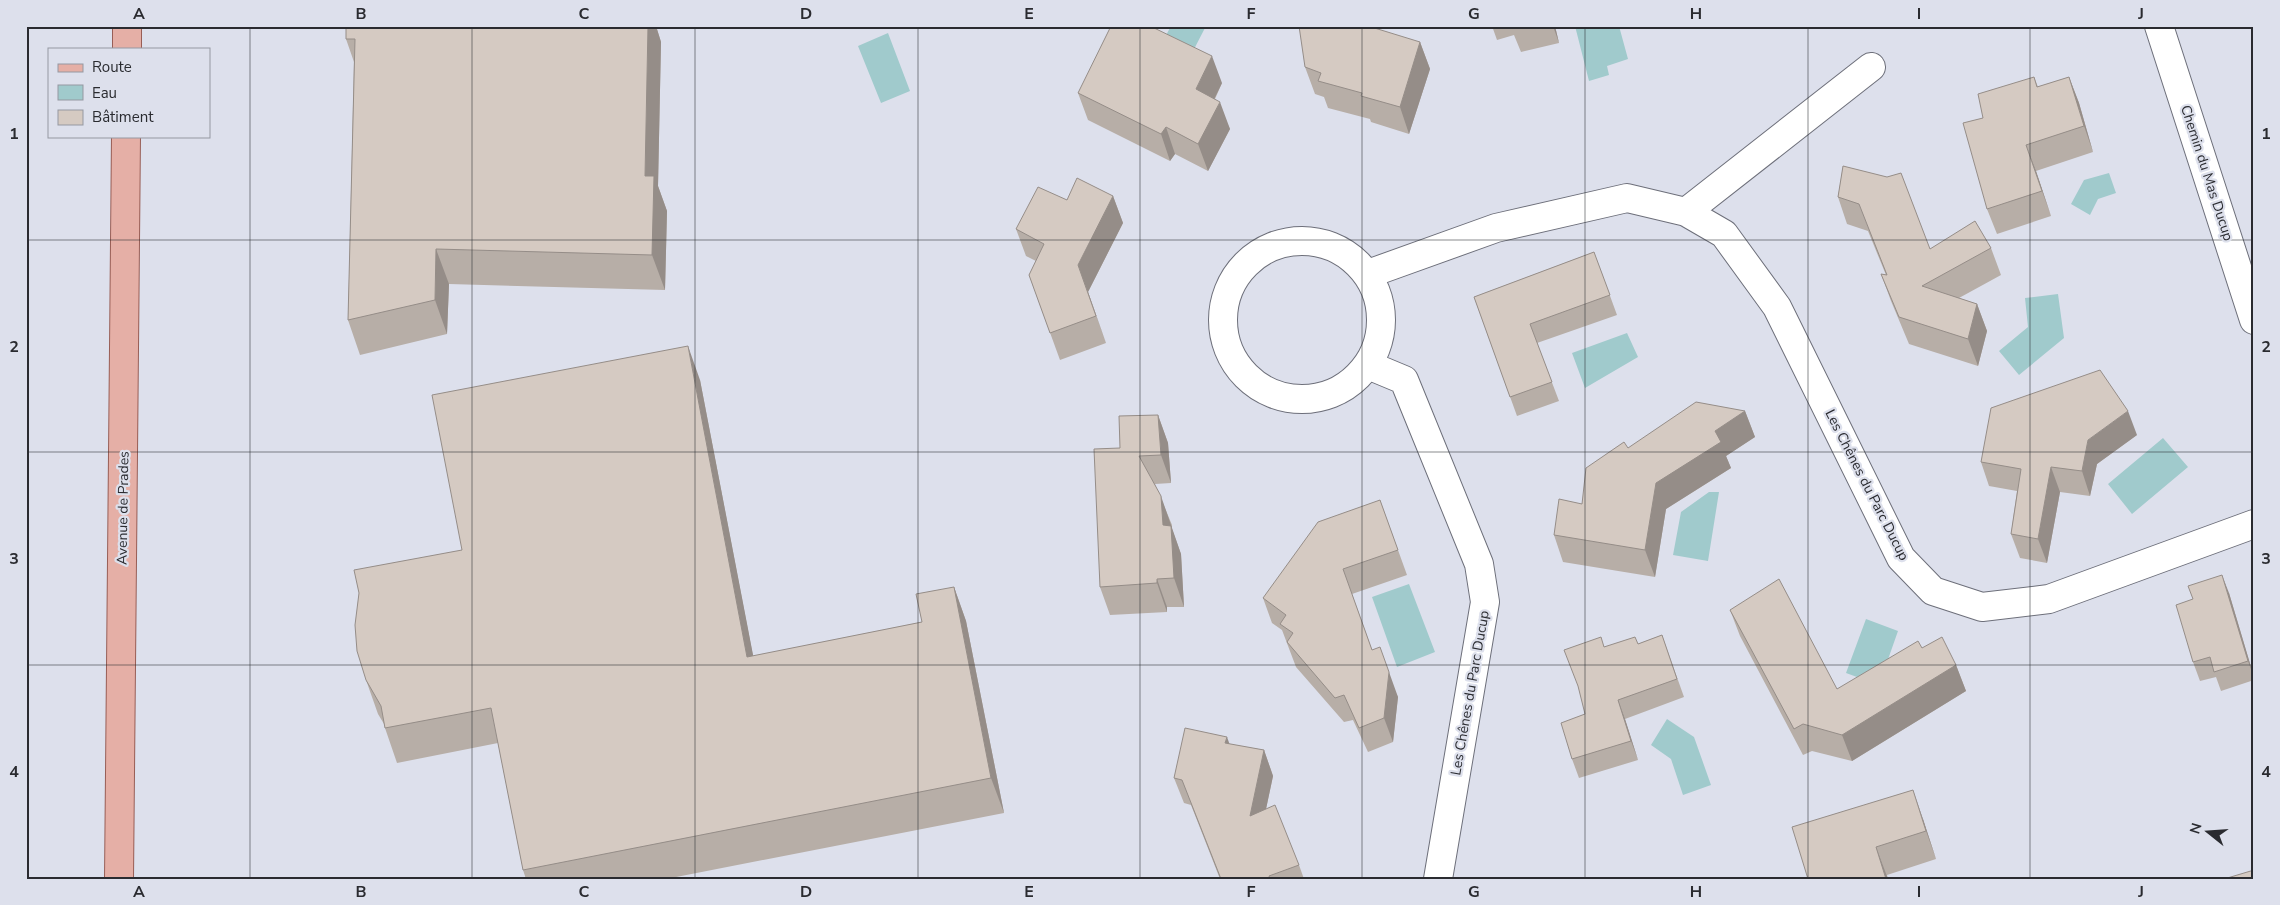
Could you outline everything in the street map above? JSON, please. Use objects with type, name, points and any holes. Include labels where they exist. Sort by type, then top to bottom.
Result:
[{"type":"main road","points":[[127,26],[127,48]]},
{"type":"main road","name":"Avenue de Prades","points":[[119,879],[126,138]]},
{"type":"street","name":"Chemin du Mas Ducup","points":[[2159,26],[2254,320]]},
{"type":"street","points":[[1686,212],[1871,67]]},
{"type":"street","name":"Les Chênes du Parc Ducup","points":[[1368,274],[1496,228],[1626,198],[1686,212],[1724,234],[1776,307],[1901,558],[1933,591],[1982,606],[2049,600],[2254,524]]},
{"type":"street","points":[[1298,240],[1325,243],[1349,255],[1368,274],[1378,295],[1382,319],[1378,343],[1368,365],[1350,384],[1326,396],[1299,399],[1273,394],[1250,380],[1233,359],[1224,334],[1224,307],[1233,282],[1249,260],[1272,246],[1298,240]]},
{"type":"street","name":"Les Chênes du Parc Ducup","points":[[1368,365],[1404,380],[1479,564],[1485,602],[1438,879]]},
{"type":"water","points":[[1171,26],[1206,26],[1191,55],[1164,39]]},
{"type":"water","points":[[1575,26],[1619,26],[1628,59],[1607,66],[1609,75],[1589,81]]},
{"type":"water","points":[[888,33],[910,91],[881,103],[858,46]]},
{"type":"water","points":[[2109,173],[2116,193],[2098,199],[2090,215],[2071,204],[2084,180]]},
{"type":"water","points":[[2058,294],[2064,338],[2019,375],[1999,351],[2028,327],[2025,298]]},
{"type":"water","points":[[1627,333],[1638,357],[1585,388],[1572,353]]},
{"type":"water","points":[[2163,438],[2188,467],[2132,514],[2108,484]]},
{"type":"water","points":[[1709,492],[1719,492],[1708,561],[1673,555],[1681,512]]},
{"type":"water","points":[[1409,584],[1435,652],[1397,667],[1372,597]]},
{"type":"water","points":[[1866,619],[1898,631],[1879,685],[1846,673]]},
{"type":"water","points":[[1667,719],[1694,737],[1711,785],[1683,795],[1671,759],[1651,745]]},
{"type":"building","points":[[346,26],[648,26],[645,176],[654,176],[652,255],[436,249],[435,300],[348,320],[355,39],[346,39]]},
{"type":"building","points":[[1111,26],[1150,26],[1212,56],[1196,89],[1220,102],[1198,144],[1166,127],[1161,134],[1078,93]]},
{"type":"building","points":[[1299,26],[1368,26],[1420,42],[1400,107],[1361,96],[1362,93],[1318,81],[1321,73],[1305,67]]},
{"type":"building","points":[[2034,77],[2037,87],[2069,77],[2084,126],[2026,145],[2042,191],[1987,209],[1963,123],[1983,118],[1978,94]]},
{"type":"building","points":[[1843,166],[1887,177],[1901,173],[1930,249],[1975,221],[1991,248],[1922,286],[1977,304],[1968,339],[1899,317],[1881,274],[1887,275],[1859,204],[1838,197]]},
{"type":"building","points":[[1077,178],[1113,196],[1078,265],[1096,316],[1050,333],[1029,275],[1044,244],[1016,229],[1038,187],[1067,200]]},
{"type":"building","points":[[1594,252],[1610,295],[1530,324],[1552,382],[1510,397],[1474,297]]},
{"type":"building","points":[[688,346],[747,657],[922,622],[916,594],[954,587],[991,778],[523,870],[491,708],[385,728],[381,706],[366,680],[357,651],[355,625],[359,593],[354,570],[462,550],[432,395]]},
{"type":"building","points":[[2100,370],[2128,411],[2088,440],[2082,471],[2051,467],[2038,539],[2011,534],[2021,469],[1981,462],[1991,408]]},
{"type":"building","points":[[1696,402],[1745,411],[1715,431],[1721,442],[1656,483],[1645,550],[1554,535],[1559,499],[1582,504],[1586,468],[1624,442],[1628,448]]},
{"type":"building","points":[[1158,415],[1161,455],[1139,456],[1161,496],[1163,525],[1171,526],[1174,578],[1157,579],[1157,583],[1100,587],[1094,449],[1120,448],[1119,416]]},
{"type":"building","points":[[1380,500],[1398,550],[1343,569],[1372,650],[1380,647],[1389,672],[1384,718],[1359,728],[1344,695],[1335,698],[1287,642],[1293,633],[1280,624],[1286,615],[1263,598],[1318,522]]},
{"type":"building","points":[[2222,575],[2248,661],[2214,672],[2210,657],[2193,662],[2176,605],[2193,599],[2188,586]]},
{"type":"building","points":[[1779,579],[1837,689],[1918,641],[1922,648],[1942,637],[1956,665],[1842,735],[1803,724],[1794,729],[1730,610]]},
{"type":"building","points":[[1662,635],[1677,679],[1618,700],[1631,741],[1572,759],[1561,723],[1585,714],[1578,686],[1564,650],[1601,637],[1604,647],[1635,637],[1638,644]]},
{"type":"building","points":[[1185,728],[1227,737],[1225,743],[1264,750],[1250,816],[1275,805],[1299,865],[1269,876],[1270,879],[1221,879],[1182,780],[1174,778]]},
{"type":"building","points":[[1913,790],[1926,831],[1876,847],[1886,879],[1808,879],[1792,827]]},
{"type":"building","points":[[2254,870],[2254,879],[2224,879]]}]
